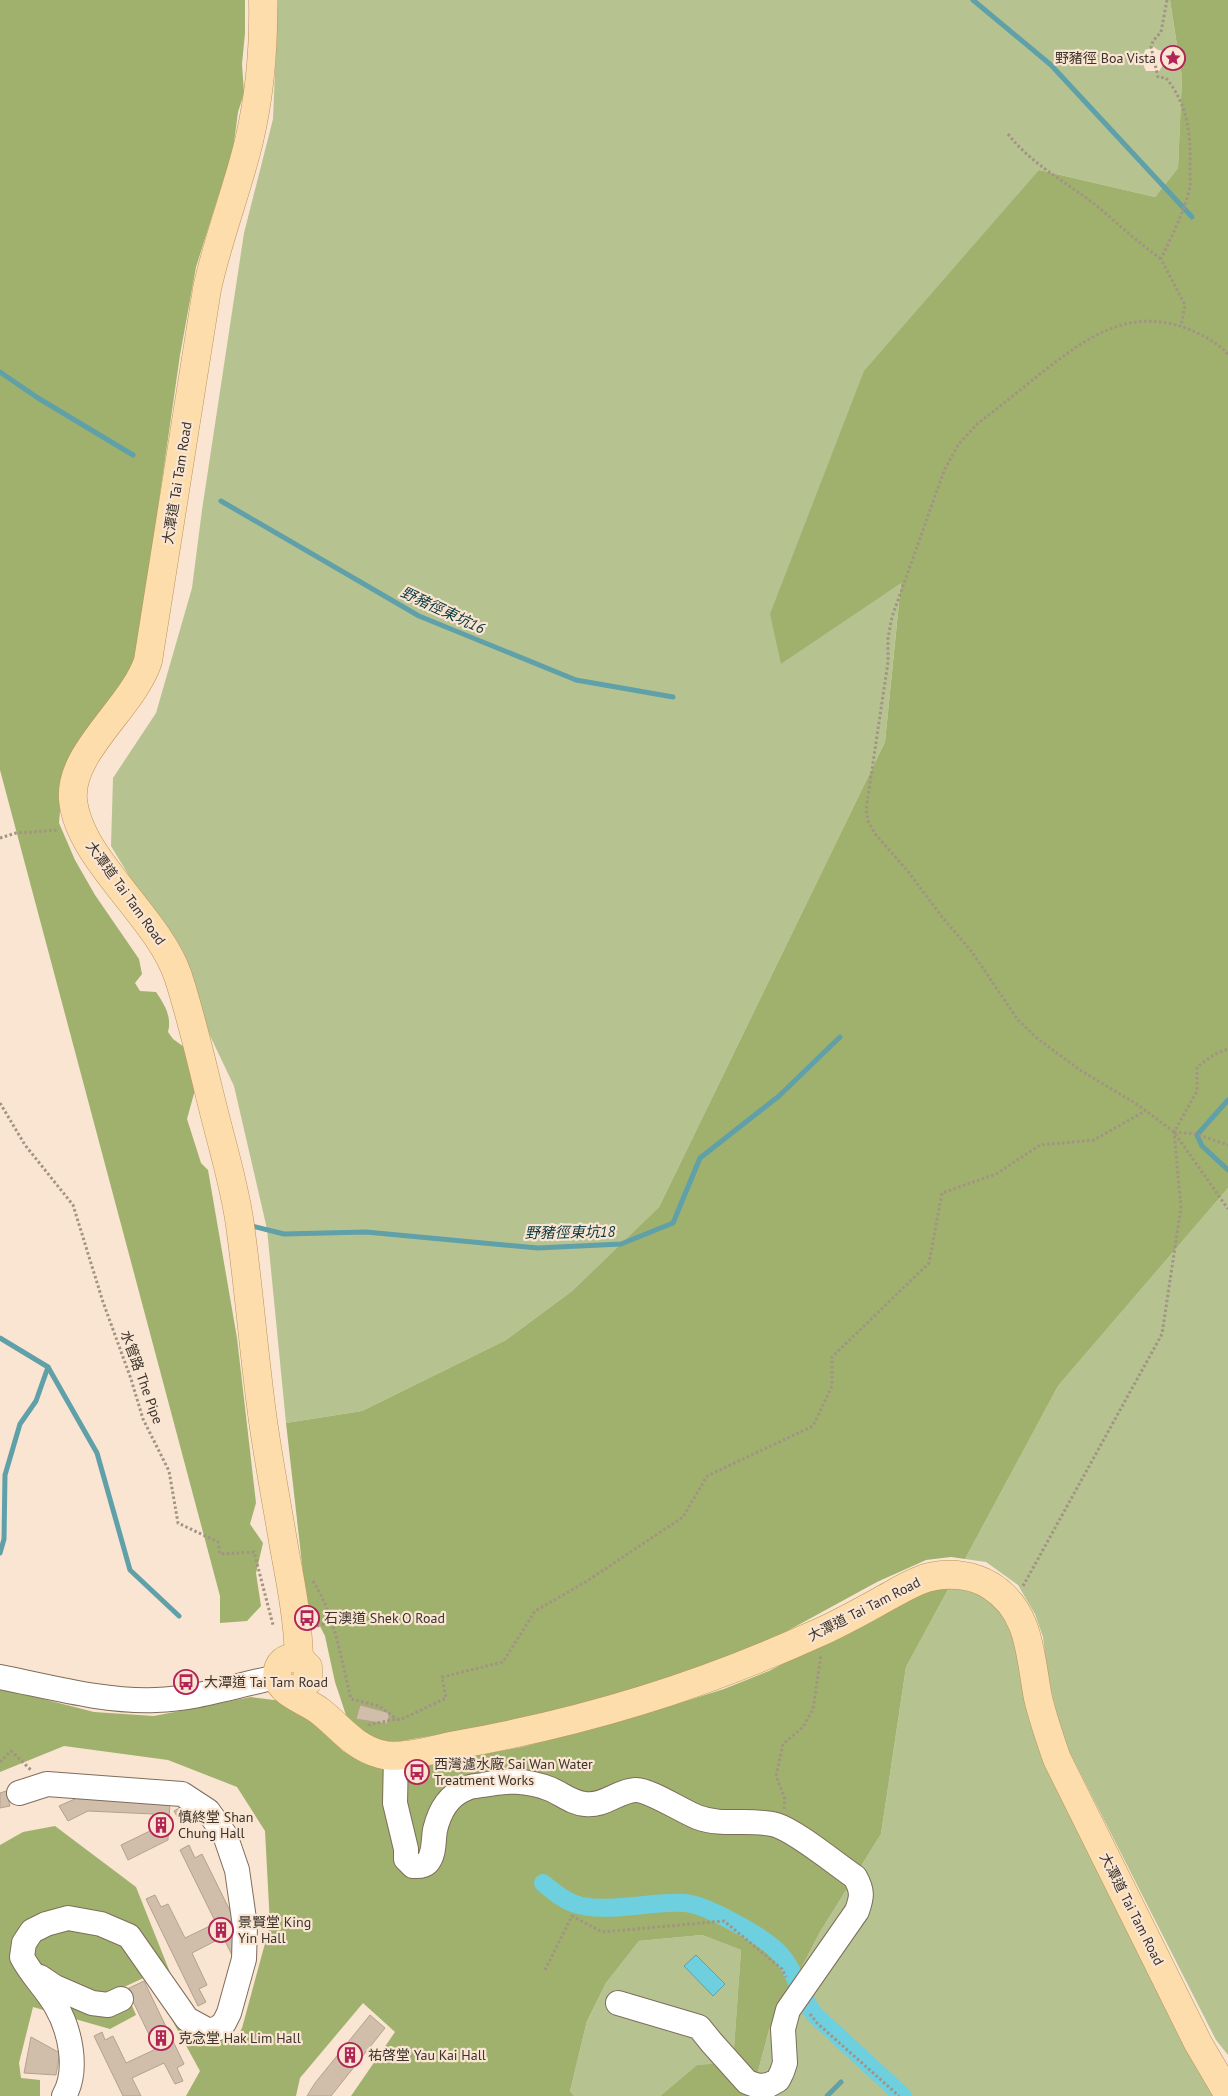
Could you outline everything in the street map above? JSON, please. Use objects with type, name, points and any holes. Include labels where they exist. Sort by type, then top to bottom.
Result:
[{"type":"main road","name":"大潭道 Tai Tam Road","points":[[263,0],[263,45],[259,89],[249,142],[218,242],[207,289],[150,656],[144,674],[136,688],[86,755],[77,773],[73,799],[81,829],[95,854],[166,949],[177,974],[189,1013],[240,1223],[263,1420],[297,1620],[293,1675],[318,1695],[320,1711],[351,1740],[379,1754],[396,1755],[519,1734],[602,1713],[720,1674],[821,1632],[922,1579],[938,1575],[954,1575],[977,1579],[990,1585],[1008,1599],[1019,1615],[1027,1634],[1043,1716],[1057,1759],[1198,2042],[1228,2094]]},
{"type":"street","points":[[0,1677],[104,1697],[139,1700],[189,1697],[293,1675]]},
{"type":"street","points":[[396,1755],[394,1803],[406,1849],[406,1859],[413,1866],[422,1866],[427,1863],[433,1851],[435,1830],[442,1808],[454,1796],[465,1788],[502,1781],[530,1782],[587,1805],[602,1803],[634,1790],[644,1791],[698,1818],[731,1824],[749,1822],[776,1825],[855,1877],[863,1896],[857,1911],[788,2010],[782,2029],[785,2063],[778,2080],[769,2085],[758,2086],[747,2082],[699,2027],[618,2003]]},
{"type":"street","points":[[19,1793],[47,1784],[182,1794],[208,1811],[225,1835],[237,1870],[245,1926],[244,1959],[229,2013],[224,2023],[218,2028],[209,2031],[187,2018],[129,1936],[101,1924],[68,1918],[46,1924],[32,1931],[24,1943],[22,1957],[55,2004],[64,2022],[69,2042],[72,2067],[68,2090],[64,2096]]},
{"type":"street","points":[[821,1854],[842,1878]]},
{"type":"street","points":[[33,1975],[92,2003],[108,2005],[121,2000]]},
{"type":"path","points":[[1161,259],[1190,190],[1190,127],[1183,105],[1170,83],[1166,78],[1158,77],[1151,47],[1153,41],[1161,32],[1167,0]]},
{"type":"path","points":[[1008,134],[1022,152],[1098,207],[1136,242],[1161,259],[1185,305],[1181,326]]},
{"type":"path","points":[[1228,354],[1205,337],[1181,326],[1142,322],[1119,326],[1101,332],[1074,348],[970,431],[958,444],[944,471],[892,617],[889,631],[888,662],[867,795],[866,813],[876,835],[906,869],[942,917],[972,952],[1014,1015],[1030,1033],[1080,1070],[1146,1111],[1174,1132],[1228,1209]]},
{"type":"path","points":[[0,838],[16,833],[81,829]]},
{"type":"path","points":[[1008,1599],[1023,1587],[1162,1334],[1181,1207],[1174,1132],[1197,1091],[1197,1067],[1215,1054],[1228,1049]]},
{"type":"path","name":"水管路 The Pipe","points":[[0,1103],[25,1145],[73,1205],[103,1302],[131,1379],[143,1420],[169,1471],[178,1523],[218,1542],[220,1554],[254,1552],[274,1626]]},
{"type":"path","points":[[324,1599],[351,1699],[379,1706],[400,1720],[446,1698],[442,1677],[503,1662],[535,1611],[584,1583],[683,1517],[707,1476],[813,1426],[832,1386],[832,1357],[929,1262],[942,1193],[996,1174],[1040,1145],[1094,1140],[1146,1111]]},
{"type":"path","points":[[1174,1132],[1198,1134],[1228,1145]]},
{"type":"path","points":[[326,1624],[331,1622]]},
{"type":"path","points":[[782,1828],[785,1800],[776,1776],[784,1744],[803,1727],[813,1709],[821,1663],[821,1632]]},
{"type":"path","points":[[0,1762],[11,1751],[47,1784]]},
{"type":"path","points":[[545,1970],[572,1916],[602,1932],[724,1922],[782,1968],[817,2023],[900,2096]]},
{"type":"green space","points":[[0,0],[245,0],[245,33],[242,64],[244,93],[238,112],[233,150],[196,267],[180,355],[136,661],[61,799],[59,823],[75,860],[95,895],[139,959],[142,974],[135,983],[140,991],[156,992],[165,1006],[169,1021],[168,1032],[173,1039],[184,1047],[195,1090],[187,1119],[201,1163],[208,1170],[237,1338],[256,1503],[250,1524],[263,1543],[256,1573],[261,1606],[247,1621],[220,1623],[220,1596],[0,770]]},
{"type":"green space","points":[[278,0],[1170,0],[1182,77],[1178,168],[1155,197],[1039,170],[782,663],[901,582],[885,742],[659,1207],[572,1291],[506,1340],[362,1411],[286,1423],[267,1229],[234,1086],[151,912],[111,846],[113,778],[156,713],[192,588],[244,233],[273,119]],"holes":[[[1154,47],[1158,50],[1166,51],[1165,62],[1159,71],[1146,71],[1142,62],[1145,50]]]},
{"type":"green space","points":[[1170,0],[1228,0],[1228,1188],[1058,1386],[965,1559],[951,1557],[926,1560],[877,1582],[758,1647],[715,1664],[625,1692],[516,1721],[396,1742],[383,1741],[371,1736],[359,1729],[347,1718],[335,1682],[325,1636],[306,1599],[286,1423],[362,1411],[506,1340],[572,1291],[659,1207],[885,742],[901,583],[781,664],[770,614],[864,371],[1039,170],[1155,197],[1178,168],[1182,77]]},
{"type":"green space","points":[[1228,1188],[1228,2055],[1216,2040],[1067,1747],[1056,1712],[1047,1672],[1043,1637],[1035,1614],[1018,1585],[986,1562],[965,1559],[1058,1386]]},
{"type":"green space","points":[[951,1584],[975,1588],[997,1604],[1010,1625],[1016,1643],[1020,1676],[1030,1719],[1219,2096],[754,2096],[756,2079],[769,2030],[820,1932],[881,1834],[906,1667]]},
{"type":"green space","points":[[951,1584],[906,1667],[881,1834],[820,1932],[769,2030],[756,2079],[754,2096],[660,2096],[697,2065],[733,2062],[741,1950],[702,1935],[639,1941],[606,1983],[587,2021],[570,2091],[574,2096],[351,2096],[395,2032],[363,2003],[300,2078],[296,2096],[186,2096],[200,2071],[148,1976],[124,1987],[136,2015],[110,2029],[33,2007],[19,2063],[21,2078],[40,2080],[40,2096],[0,2096],[0,1845],[23,1832],[55,1826],[136,1887],[179,1995],[199,2016],[232,2044],[242,2028],[270,1925],[265,1831],[237,1787],[168,1760],[64,1746],[0,1772],[0,1688],[94,1712],[154,1716],[251,1697],[306,1704],[328,1737],[343,1751],[375,1767],[397,1770],[522,1747],[632,1718],[724,1689],[769,1671],[934,1586]]},
{"type":"green space","points":[[702,1935],[741,1950],[733,2063],[697,2065],[660,2096],[574,2096],[570,2091],[587,2021],[606,1983],[639,1941]]},
{"type":"water","points":[[696,1955],[725,1984],[713,1996],[684,1966]]},
{"type":"building","points":[[360,1705],[390,1713],[387,1724],[356,1719]]},
{"type":"building","points":[[6,1791],[10,1806],[0,1808],[0,1793]]},
{"type":"building","name":"慎終堂 Shan Chung Hall","points":[[86,1794],[170,1801],[168,1840],[128,1860],[121,1845],[152,1830],[153,1814],[88,1811],[68,1821],[59,1806]]},
{"type":"building","points":[[184,1805],[191,1817],[181,1823],[174,1811]]},
{"type":"building","name":"景賢堂 King Yin Hall","points":[[189,1845],[195,1858],[202,1854],[243,1937],[233,1957],[223,1937],[192,1953],[207,1985],[199,1989],[206,2002],[198,2006],[146,1899],[155,1895],[161,1907],[168,1904],[185,1938],[216,1923],[180,1850]]},
{"type":"building","name":"克念堂 Hak Lim Hall","points":[[144,1981],[184,2064],[177,2068],[183,2081],[175,2084],[164,2063],[132,2078],[141,2096],[123,2096],[94,2036],[102,2032],[105,2040],[113,2036],[126,2063],[156,2049],[127,1989]]},
{"type":"building","name":"祐啓堂 Yau Kai Hall","points":[[370,2015],[385,2028],[331,2096],[307,2096],[315,2083]]},
{"type":"building","points":[[31,2037],[60,2053],[56,2075],[24,2073]]},
{"type":"waterway","points":[[973,0],[1051,65],[1192,217]]},
{"type":"waterway","points":[[0,372],[38,398],[133,455]]},
{"type":"waterway","name":"野豬徑東坑16","points":[[221,501],[419,616],[576,680],[673,697]]},
{"type":"waterway","name":"野豬徑東坑18","points":[[248,1225],[284,1234],[366,1232],[538,1248],[621,1244],[673,1223],[700,1158],[779,1096],[840,1037]]},
{"type":"waterway","points":[[1228,1100],[1197,1135],[1202,1146],[1228,1170]]},
{"type":"waterway","points":[[0,1338],[48,1367],[97,1453],[130,1570],[179,1616]]},
{"type":"waterway","points":[[0,1553],[4,1539],[5,1475],[20,1424],[36,1401],[48,1367]]},
{"type":"waterway","points":[[543,1883],[566,1900],[587,1907],[614,1908],[685,1903],[706,1909],[746,1929],[776,1950],[782,1957],[815,2015],[903,2096]]},
{"type":"waterway","points":[[827,2096],[841,2082]]},
{"type":"place","name":"野豬徑 Boa Vista","points":[[1173,58]]},
{"type":"place","name":"石澳道 Shek O Road","points":[[307,1618]]},
{"type":"place","name":"大潭道 Tai Tam Road","points":[[186,1682]]},
{"type":"place","name":"西灣濾水廠 Sai Wan Water Treatment Works","points":[[417,1772]]},
{"type":"place","name":"慎終堂 Shan Chung Hall","points":[[161,1825]]},
{"type":"place","name":"景賢堂 King Yin Hall","points":[[221,1930]]},
{"type":"place","name":"克念堂 Hak Lim Hall","points":[[161,2038]]},
{"type":"place","name":"祐啓堂 Yau Kai Hall","points":[[350,2055]]}]
